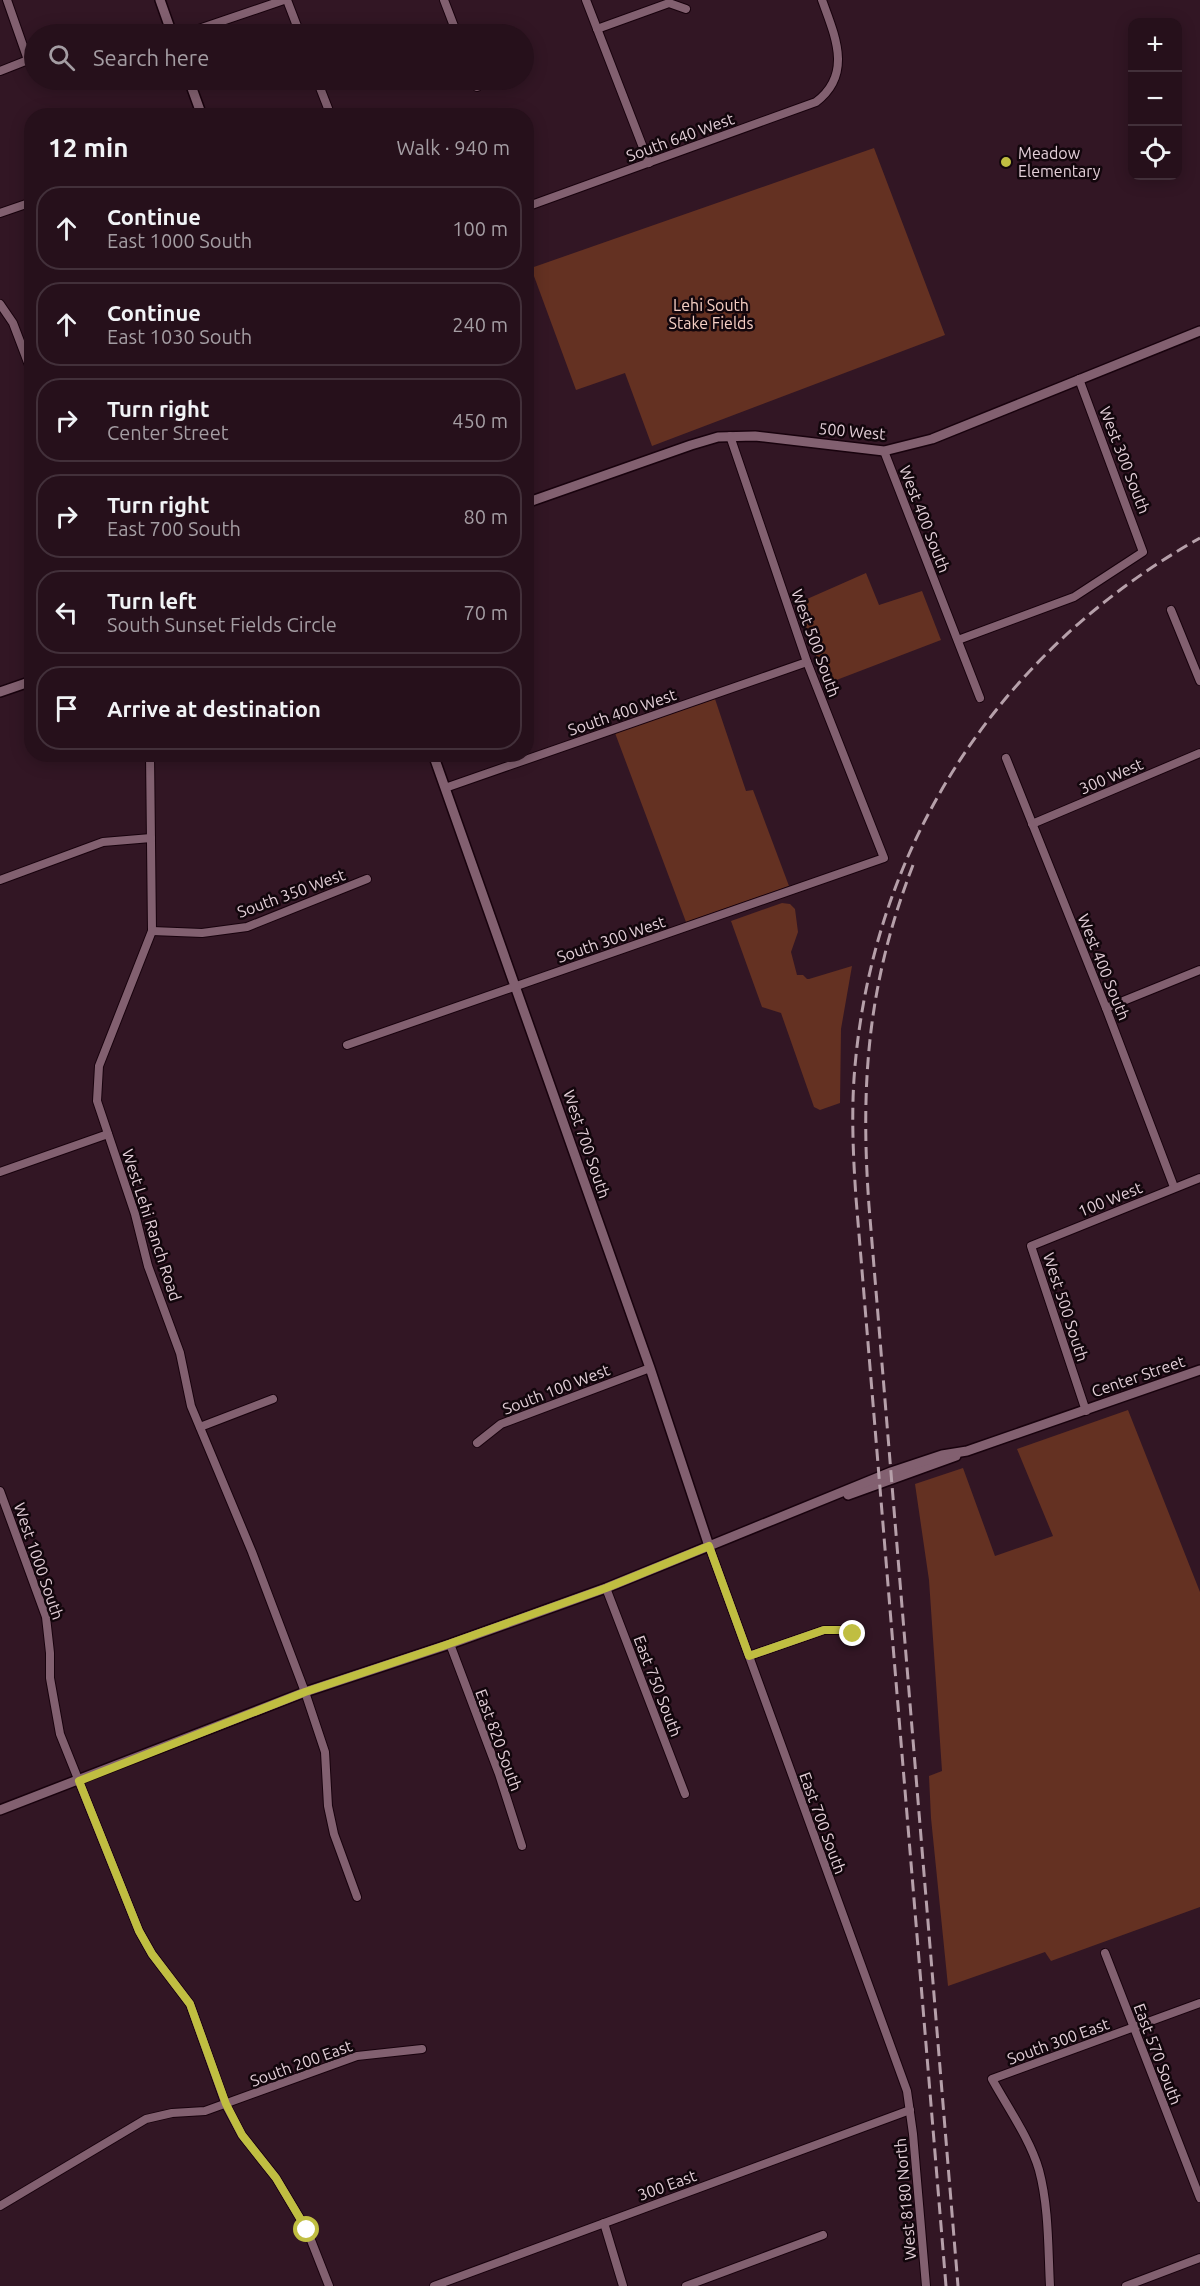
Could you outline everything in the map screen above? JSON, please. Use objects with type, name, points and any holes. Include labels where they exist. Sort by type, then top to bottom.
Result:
[{"type":"street","points":[[8,0],[24,48]]},
{"type":"street","points":[[160,0],[168,24]]},
{"type":"street","points":[[214,24],[285,0],[296,24]]},
{"type":"street","points":[[444,0],[454,24]]},
{"type":"street","points":[[586,0],[649,163]]},
{"type":"street","name":"South 640 West","points":[[534,204],[816,102],[827,94],[836,81],[838,44],[822,0]]},
{"type":"street","points":[[597,29],[669,3],[686,9]]},
{"type":"street","points":[[0,71],[24,62]]},
{"type":"street","points":[[193,90],[199,108]]},
{"type":"street","points":[[320,90],[328,108]]},
{"type":"street","points":[[0,213],[24,205]]},
{"type":"street","points":[[0,304],[13,323],[24,348]]},
{"type":"street","name":"500 West","points":[[534,500],[691,445],[730,436],[755,436],[884,451],[932,439],[1200,332]]},
{"type":"street","name":"West 300 South","points":[[958,640],[1074,597],[1143,552],[1140,537],[1079,379]]},
{"type":"street","name":"West 500 South","points":[[730,436],[807,662],[884,858]]},
{"type":"street","name":"West 400 South","points":[[884,451],[980,698]]},
{"type":"street","points":[[1172,610],[1200,681]]},
{"type":"street","name":"South 400 West","points":[[534,757],[807,662]]},
{"type":"street","points":[[0,692],[24,684]]},
{"type":"street","name":"300 West","points":[[1032,824],[1200,753]]},
{"type":"street","name":"West 400 South","points":[[1006,758],[1106,1008],[1174,1187]]},
{"type":"street","name":"West Lehi Ranch Road","points":[[150,762],[152,931],[99,1066],[97,1101],[135,1214],[148,1266],[180,1353],[191,1406],[252,1552],[325,1752],[328,1806],[334,1834],[357,1897]]},
{"type":"street","name":"West 700 South","points":[[436,762],[650,1368],[709,1546]]},
{"type":"street","name":"South 400 West","points":[[445,788],[520,762]]},
{"type":"street","points":[[0,880],[103,842],[151,838]]},
{"type":"street","name":"South 300 West","points":[[347,1045],[884,858]]},
{"type":"street","name":"South 350 West","points":[[152,931],[202,933],[247,927],[367,879]]},
{"type":"street","points":[[1106,1008],[1200,970]]},
{"type":"street","points":[[0,1172],[108,1134]]},
{"type":"street","name":"100 West","points":[[1031,1246],[1200,1178]]},
{"type":"street","name":"West 500 South","points":[[1031,1246],[1086,1411]]},
{"type":"street","name":"South 100 West","points":[[477,1443],[501,1424],[650,1368]]},
{"type":"street","name":"Center Street","points":[[709,1546],[825,1500],[847,1496],[945,1462],[967,1450],[1200,1371]]},
{"type":"street","points":[[200,1427],[273,1399]]},
{"type":"street","name":"West 1000 South","points":[[0,1491],[46,1617],[54,1707],[60,1734],[139,1931],[152,1954],[190,2004],[226,2104],[242,2135],[276,2178],[307,2230],[329,2286]]},
{"type":"street","points":[[0,1810],[305,1692],[450,1644],[606,1588],[709,1546]]},
{"type":"street","name":"East 700 South","points":[[709,1546],[907,2091],[910,2110]]},
{"type":"street","name":"East 750 South","points":[[606,1588],[685,1794]]},
{"type":"street","points":[[749,1656],[824,1630],[840,1630],[853,1634]]},
{"type":"street","name":"East 820 South","points":[[450,1644],[499,1774],[522,1846]]},
{"type":"street","name":"East 570 South","points":[[1105,1953],[1200,2198]]},
{"type":"street","name":"South 300 East","points":[[1050,2286],[1044,2202],[1039,2170],[992,2079],[1200,2003]]},
{"type":"street","name":"South 200 East","points":[[0,2206],[146,2119],[172,2113],[205,2112],[357,2056],[422,2049]]},
{"type":"street","name":"300 East","points":[[438,2285],[910,2110]]},
{"type":"street","name":"West 8180 North","points":[[910,2110],[926,2286]]},
{"type":"street","points":[[604,2223],[623,2286]]},
{"type":"street","points":[[686,2286],[823,2235]]},
{"type":"street","points":[[1126,2286],[1200,2258]]},
{"type":"green space","name":"Lehi South Stake Fields","points":[[874,148],[945,335],[652,446],[625,373],[576,390],[534,276],[534,267]]},
{"type":"green space","points":[[866,573],[879,605],[922,591],[941,640],[826,684],[798,603]]},
{"type":"green space","points":[[715,699],[746,791],[753,790],[789,886],[686,922],[615,733]]},
{"type":"green space","points":[[782,903],[790,904],[795,909],[798,932],[791,952],[797,975],[803,975],[809,979],[852,966],[841,1029],[840,1103],[820,1110],[814,1107],[781,1013],[762,1007],[731,921]]},
{"type":"green space","points":[[1128,1410],[1200,1592],[1200,1907],[1051,1961],[1045,1952],[948,1986],[929,1776],[942,1771],[929,1580],[915,1484],[963,1468],[995,1556],[1053,1536],[1017,1449]]},
{"type":"railway","points":[[946,2286],[856,1198],[853,1099],[855,1066],[867,983],[890,904],[921,829],[961,759],[1009,694],[1065,636],[1129,583],[1200,538]]},
{"type":"railway","points":[[913,865],[886,950],[877,992],[867,1074],[866,1161],[958,2286]]},
{"type":"place","name":"Meadow Elementary","points":[[1006,162]]},
{"type":"route","points":[[307,2230],[276,2178],[242,2135],[226,2104],[190,2004],[152,1954],[139,1931],[79,1781],[305,1692],[606,1588],[709,1546],[749,1656],[824,1630],[840,1630],[853,1634]]}]
